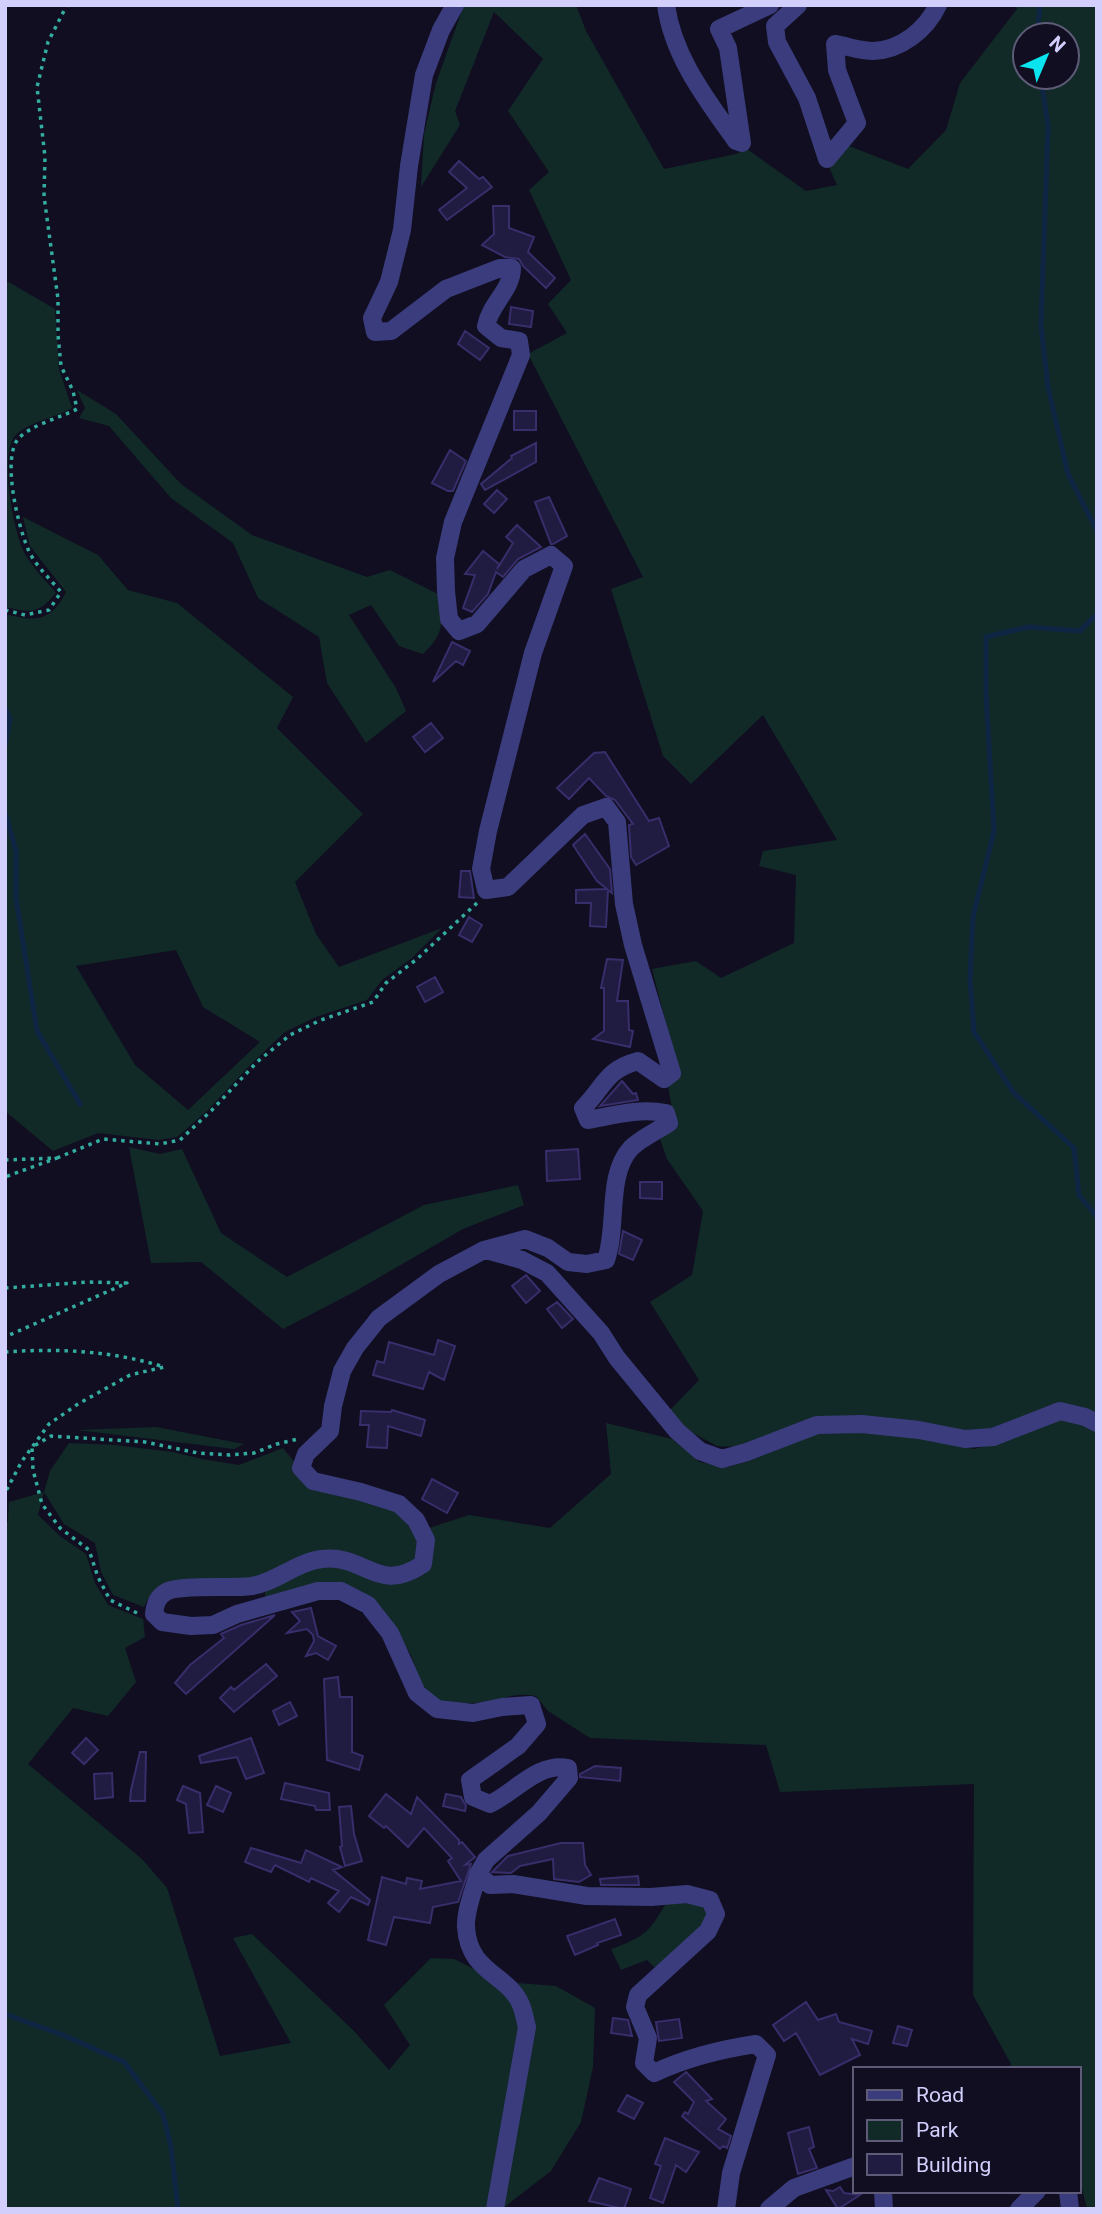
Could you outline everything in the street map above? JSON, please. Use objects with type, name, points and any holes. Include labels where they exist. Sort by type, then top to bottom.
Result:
[{"type":"street","points":[[455,5],[441,30],[424,75],[402,230],[389,282],[372,318],[375,332],[391,331],[446,289],[500,268],[512,268],[512,278],[488,315],[486,326],[501,338],[519,341],[521,355],[453,522],[445,558],[449,619],[459,631],[477,624],[524,569],[551,555],[564,566],[533,653],[481,869],[486,890],[508,887],[583,815],[606,807],[617,822],[624,904],[633,945],[672,1073],[664,1079],[638,1061],[628,1064],[603,1081],[595,1096],[583,1108],[588,1120],[630,1111],[650,1110],[666,1112],[669,1123],[632,1147],[620,1165],[612,1220],[612,1242],[606,1260],[587,1264],[568,1262],[548,1248],[525,1239],[484,1250],[439,1274],[379,1318],[355,1348],[342,1371],[330,1431],[306,1454],[301,1468],[313,1481],[399,1504],[416,1520],[426,1540],[424,1564],[410,1573],[394,1577],[369,1571],[344,1559],[321,1559],[255,1586],[218,1589],[189,1587],[166,1591],[155,1603],[154,1614],[162,1622],[191,1626],[213,1625],[237,1615],[318,1591],[341,1591],[368,1605],[390,1633],[416,1693],[438,1709],[473,1713],[531,1705],[537,1724],[518,1746],[470,1780],[473,1797],[490,1804],[508,1795],[526,1778],[558,1765],[568,1768],[569,1778],[539,1814],[485,1860],[478,1874],[466,1924],[469,1947],[484,1968],[521,2003],[527,2027],[495,2209]]},
{"type":"street","points":[[666,5],[677,49],[708,102],[738,143],[742,140],[731,68],[719,29],[770,5]]},
{"type":"street","points":[[798,5],[775,26],[777,42],[807,98],[827,159],[857,122],[837,70],[835,44],[872,51],[897,46],[920,31],[932,18],[938,5]]},
{"type":"street","points":[[484,1250],[522,1260],[547,1273],[601,1333],[617,1358],[677,1431],[699,1451],[722,1459],[817,1425],[862,1424],[919,1430],[965,1439],[993,1437],[1060,1411],[1086,1417],[1097,1423]]},
{"type":"street","points":[[478,1874],[490,1885],[513,1884],[587,1896],[650,1897],[687,1894],[710,1900],[716,1914],[708,1931],[638,1995],[635,2007],[648,2038],[644,2063],[654,2073],[737,2047],[756,2044],[767,2055],[731,2173],[726,2209]]},
{"type":"street","points":[[769,2209],[794,2188],[853,2167]]},
{"type":"street","points":[[1020,2209],[1035,2193]]},
{"type":"path","points":[[5,610],[25,615],[49,610],[61,592],[28,550],[17,513],[9,466],[17,439],[31,429],[77,409],[73,391],[61,366],[58,299],[44,196],[45,157],[37,87],[48,42],[67,5]]},
{"type":"path","points":[[5,1177],[103,1139],[160,1143],[180,1140],[257,1062],[290,1035],[321,1020],[373,1002],[386,983],[417,959],[477,904],[486,890]]},
{"type":"path","points":[[5,1160],[57,1158]]},
{"type":"path","points":[[5,1288],[87,1282],[127,1283],[5,1336]]},
{"type":"path","points":[[5,1352],[107,1354],[136,1358],[164,1367],[130,1375],[78,1404],[49,1424],[22,1461],[5,1497]]},
{"type":"path","points":[[32,1447],[51,1436],[135,1441],[230,1455],[254,1453],[276,1444],[303,1439]]},
{"type":"path","points":[[32,1447],[33,1470],[42,1504],[60,1528],[89,1550],[98,1577],[110,1600],[142,1616],[154,1614]]},
{"type":"green space","points":[[464,5],[576,5],[586,31],[664,169],[736,154],[747,149],[806,191],[837,185],[828,165],[849,146],[908,169],[946,130],[960,83],[1017,9],[1016,5],[1097,5],[1097,1416],[1085,1411],[979,1432],[858,1416],[740,1447],[717,1446],[689,1431],[669,1411],[699,1380],[650,1302],[692,1275],[703,1211],[667,1159],[660,1139],[675,1125],[668,1086],[674,1054],[652,969],[696,961],[721,978],[794,943],[796,875],[759,866],[763,851],[837,840],[763,715],[691,784],[663,756],[611,589],[643,577],[528,354],[567,333],[548,304],[571,280],[529,190],[549,172],[508,111],[543,59],[494,12],[455,111],[460,125],[421,187],[424,134],[436,83]]},
{"type":"green space","points":[[5,280],[55,309],[59,369],[72,408],[25,428],[14,437],[10,447],[8,478],[16,530],[25,554],[56,593],[45,605],[28,611],[5,607]]},
{"type":"green space","points":[[77,390],[116,414],[181,484],[252,535],[367,577],[390,570],[440,595],[440,628],[435,640],[423,654],[399,646],[371,605],[349,615],[396,688],[406,711],[366,743],[327,683],[319,637],[258,598],[233,543],[171,498],[109,426],[79,418],[85,408]]},
{"type":"green space","points":[[23,517],[98,555],[128,590],[177,603],[293,697],[277,728],[363,814],[295,882],[316,934],[339,967],[442,928],[412,958],[382,980],[367,1000],[316,1017],[285,1032],[207,1111],[177,1137],[159,1140],[98,1133],[53,1151],[5,1111],[5,614],[25,618],[41,617],[54,609],[66,592],[30,546]],"holes":[[[176,950],[203,1007],[260,1042],[188,1110],[135,1065],[76,966]]]},
{"type":"green space","points":[[129,1147],[160,1154],[182,1149],[221,1233],[287,1277],[424,1205],[518,1185],[524,1205],[463,1229],[283,1329],[201,1262],[151,1263]]},
{"type":"green space","points":[[1062,1417],[1097,1429],[1097,2209],[1087,2209],[1081,2184],[1081,2067],[1009,2067],[1011,2064],[973,1995],[974,1784],[780,1792],[766,1745],[590,1738],[548,1711],[536,1696],[515,1695],[474,1703],[437,1701],[420,1682],[411,1655],[389,1621],[358,1591],[265,1600],[265,1587],[320,1566],[415,1576],[429,1528],[469,1515],[550,1528],[611,1474],[606,1423],[672,1439],[700,1462],[728,1467],[752,1460],[821,1430],[921,1436],[974,1449],[998,1443]]},
{"type":"green space","points":[[156,1427],[244,1444],[234,1449],[77,1430]]},
{"type":"green space","points":[[69,1443],[173,1452],[239,1465],[283,1448],[295,1463],[297,1474],[400,1510],[422,1543],[418,1559],[392,1570],[340,1551],[253,1580],[161,1587],[147,1600],[144,1607],[113,1595],[101,1572],[95,1543],[64,1524],[44,1492],[50,1471]]},
{"type":"green space","points":[[44,1492],[38,1515],[60,1536],[86,1554],[95,1583],[108,1605],[143,1619],[145,1637],[125,1648],[136,1682],[108,1716],[73,1708],[28,1764],[142,1859],[167,1888],[220,2056],[291,2043],[233,1938],[252,1934],[353,2030],[389,2070],[410,2045],[384,2005],[431,1958],[454,1959],[480,1972],[505,1993],[519,2010],[523,2030],[491,2209],[5,2209],[5,1524],[8,1521],[9,1502]]},
{"type":"green space","points":[[668,1900],[708,1904],[712,1916],[659,1972],[647,1960],[621,1970],[611,1949],[646,1932]]},
{"type":"green space","points":[[517,1983],[556,1986],[595,2008],[593,2067],[581,2122],[551,2171],[502,2209],[533,2026]]},
{"type":"building","points":[[459,161],[479,179],[483,177],[492,187],[447,220],[439,210],[467,188],[449,172]]},
{"type":"building","points":[[493,206],[509,206],[509,228],[534,237],[528,252],[555,278],[546,288],[519,259],[505,257],[482,245],[494,234]]},
{"type":"building","points":[[511,307],[533,311],[531,327],[509,324]]},
{"type":"building","points":[[465,331],[489,348],[480,360],[458,344]]},
{"type":"building","points":[[514,411],[536,411],[536,430],[514,430]]},
{"type":"building","points":[[536,443],[536,462],[485,490],[481,484],[512,458],[511,456]]},
{"type":"building","points":[[450,450],[466,461],[453,491],[432,483]]},
{"type":"building","points":[[497,490],[507,499],[494,513],[484,504]]},
{"type":"building","points":[[549,497],[567,536],[553,544],[535,502]]},
{"type":"building","points":[[517,525],[541,547],[518,559],[503,577],[496,572],[488,594],[472,612],[463,608],[475,575],[465,574],[483,551],[499,564],[497,569],[513,543],[506,537]]},
{"type":"building","points":[[452,642],[470,651],[463,665],[456,661],[433,682]]},
{"type":"building","points":[[431,723],[443,738],[425,752],[413,737]]},
{"type":"building","points":[[605,752],[649,821],[659,818],[669,846],[636,865],[631,857],[629,825],[633,824],[615,800],[606,796],[589,778],[569,799],[557,788],[594,753]]},
{"type":"building","points":[[585,834],[610,869],[612,893],[608,890],[606,927],[590,926],[591,903],[576,903],[576,890],[607,889],[597,881],[573,845]]},
{"type":"building","points":[[461,871],[470,871],[474,898],[459,897]]},
{"type":"building","points":[[469,917],[482,925],[472,942],[459,935]]},
{"type":"building","points":[[607,959],[623,960],[617,1001],[628,1001],[629,1030],[633,1031],[630,1047],[593,1039],[604,1031],[604,988],[601,988]]},
{"type":"building","points":[[435,977],[443,992],[425,1002],[417,987]]},
{"type":"building","points":[[622,1081],[633,1094],[636,1093],[638,1100],[600,1106]]},
{"type":"building","points":[[578,1149],[580,1179],[547,1181],[546,1151]]},
{"type":"building","points":[[640,1182],[662,1182],[662,1199],[640,1198]]},
{"type":"building","points":[[623,1231],[642,1240],[633,1260],[619,1254]]},
{"type":"building","points":[[526,1275],[540,1291],[526,1303],[512,1286]]},
{"type":"building","points":[[557,1302],[573,1319],[562,1328],[547,1309]]},
{"type":"building","points":[[438,1340],[455,1346],[444,1380],[429,1372],[423,1389],[373,1375],[377,1361],[384,1363],[389,1342],[434,1355]]},
{"type":"building","points":[[392,1410],[425,1420],[421,1436],[388,1426],[387,1448],[367,1447],[369,1425],[360,1425],[361,1411]]},
{"type":"building","points":[[432,1479],[458,1493],[447,1513],[422,1499]]},
{"type":"building","points":[[311,1608],[318,1636],[336,1646],[328,1660],[316,1653],[306,1656],[314,1641],[313,1635],[307,1629],[287,1633],[300,1621],[292,1612]]},
{"type":"building","points":[[275,1615],[186,1694],[175,1683],[190,1665],[224,1638],[221,1634]]},
{"type":"building","points":[[266,1664],[277,1676],[234,1712],[220,1698],[231,1687],[234,1690]]},
{"type":"building","points":[[338,1677],[340,1697],[352,1697],[352,1752],[363,1756],[359,1770],[327,1760],[324,1679]]},
{"type":"building","points":[[290,1702],[297,1716],[279,1725],[273,1711]]},
{"type":"building","points":[[86,1738],[98,1750],[84,1764],[72,1753]]},
{"type":"building","points":[[251,1738],[264,1773],[246,1779],[237,1757],[201,1763],[199,1756]]},
{"type":"building","points":[[140,1752],[146,1752],[145,1801],[130,1801],[131,1790]]},
{"type":"building","points":[[595,1766],[621,1768],[620,1781],[580,1777],[580,1774]]},
{"type":"building","points":[[112,1773],[113,1797],[95,1799],[94,1774]]},
{"type":"building","points":[[285,1783],[329,1793],[330,1810],[316,1810],[315,1806],[281,1799]]},
{"type":"building","points":[[183,1786],[200,1793],[203,1832],[189,1833],[186,1804],[177,1800]]},
{"type":"building","points":[[216,1786],[231,1793],[223,1812],[207,1805]]},
{"type":"building","points":[[386,1794],[411,1814],[417,1797],[459,1840],[459,1844],[462,1842],[475,1857],[465,1865],[471,1864],[458,1902],[433,1907],[430,1923],[394,1917],[386,1945],[368,1940],[382,1877],[406,1884],[407,1878],[422,1881],[420,1889],[461,1881],[448,1861],[452,1858],[424,1828],[408,1847],[386,1826],[384,1828],[369,1816]]},
{"type":"building","points":[[446,1794],[461,1797],[466,1806],[465,1811],[443,1806]]},
{"type":"building","points":[[351,1806],[354,1834],[362,1861],[345,1866],[340,1847],[339,1807]]},
{"type":"building","points":[[561,1843],[583,1843],[585,1865],[591,1875],[579,1882],[554,1879],[553,1859],[520,1866],[511,1873],[492,1872],[508,1856]]},
{"type":"building","points":[[251,1848],[301,1863],[306,1850],[342,1867],[333,1870],[370,1900],[368,1905],[351,1897],[339,1912],[328,1903],[339,1891],[311,1878],[309,1882],[275,1865],[271,1872],[245,1862]]},
{"type":"building","points":[[638,1876],[639,1885],[601,1885],[600,1879]]},
{"type":"building","points":[[615,1919],[621,1935],[597,1943],[598,1945],[575,1955],[567,1936]]},
{"type":"building","points":[[806,2002],[818,2020],[836,2014],[839,2022],[872,2031],[868,2044],[852,2039],[860,2055],[820,2075],[796,2033],[784,2041],[773,2025]]},
{"type":"building","points":[[613,2018],[628,2020],[632,2036],[611,2033]]},
{"type":"building","points":[[679,2019],[682,2038],[659,2041],[656,2022]]},
{"type":"building","points":[[898,2026],[912,2030],[907,2046],[893,2043]]},
{"type":"building","points":[[686,2072],[712,2099],[706,2101],[726,2119],[718,2129],[731,2136],[727,2148],[723,2146],[720,2149],[682,2116],[685,2112],[688,2114],[694,2102],[674,2082]]},
{"type":"building","points":[[627,2095],[643,2103],[634,2119],[618,2111]]},
{"type":"building","points":[[809,2127],[814,2147],[809,2149],[817,2168],[798,2174],[788,2133]]},
{"type":"building","points":[[665,2138],[699,2152],[686,2172],[676,2165],[663,2203],[650,2198],[661,2166],[655,2164]]},
{"type":"building","points":[[599,2178],[631,2189],[624,2209],[589,2201]]},
{"type":"building","points":[[840,2187],[844,2193],[860,2195],[838,2209],[826,2190],[833,2191]]},
{"type":"waterway","points":[[1038,21],[1040,5]]},
{"type":"waterway","points":[[1043,91],[1048,126],[1041,325],[1048,387],[1068,474],[1097,531]]},
{"type":"waterway","points":[[1097,614],[1080,631],[1028,627],[986,637],[986,695],[994,831],[973,917],[970,978],[974,1032],[1014,1093],[1074,1148],[1079,1195],[1097,1217]]},
{"type":"waterway","points":[[5,707],[10,718],[5,746]]},
{"type":"waterway","points":[[5,812],[16,851],[16,898],[37,1031],[80,1104]]},
{"type":"waterway","points":[[5,2014],[63,2035],[124,2062],[163,2114],[171,2147],[178,2209]]}]
